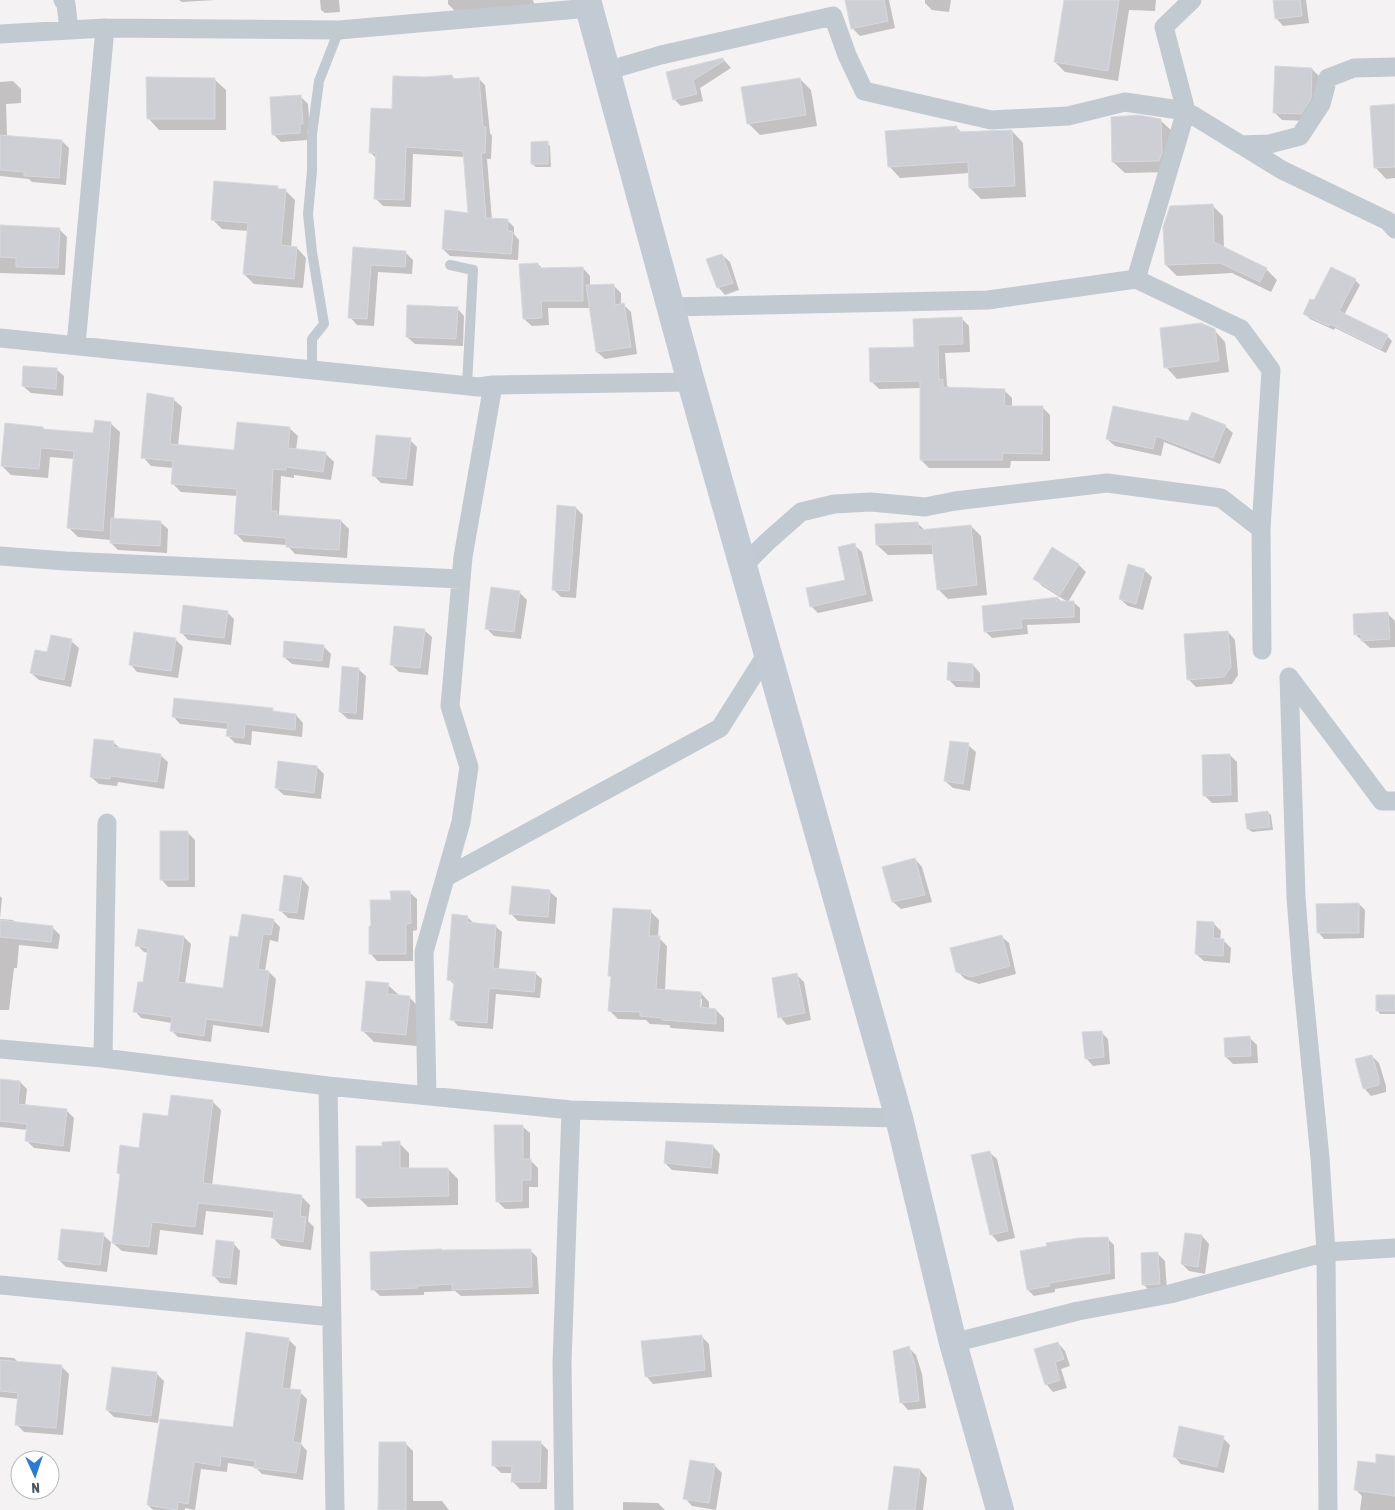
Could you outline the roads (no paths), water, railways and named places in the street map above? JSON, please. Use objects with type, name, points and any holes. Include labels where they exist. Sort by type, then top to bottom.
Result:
[{"type":"main road","points":[[589,4],[742,567],[768,652],[898,1118],[953,1343],[1000,1510]]},
{"type":"street","points":[[63,0],[66,4],[69,30]]},
{"type":"street","points":[[1136,279],[1186,111],[1164,27],[1192,0]]},
{"type":"street","points":[[0,34],[105,28],[339,30],[589,4]]},
{"type":"street","points":[[606,71],[661,55],[833,16],[847,55],[864,91],[990,120],[1068,116],[1125,102],[1186,111],[1282,170],[1388,221],[1395,229]]},
{"type":"street","points":[[76,345],[105,28]]},
{"type":"street","points":[[1242,144],[1268,144],[1300,136],[1321,104],[1328,78],[1354,68],[1395,67]]},
{"type":"street","points":[[670,307],[988,300],[1136,279],[1241,329],[1271,370],[1261,529],[1262,650]]},
{"type":"street","points":[[0,338],[480,387],[493,385],[691,382]]},
{"type":"street","points":[[427,1095],[424,952],[461,822],[469,767],[450,706],[463,557],[493,385]]},
{"type":"street","points":[[742,567],[801,512],[834,504],[872,502],[925,506],[1107,483],[1221,498],[1261,529]]},
{"type":"street","points":[[0,556],[461,579]]},
{"type":"street","points":[[446,877],[720,728],[768,652]]},
{"type":"street","points":[[1328,1510],[1326,1252],[1320,1158],[1296,897],[1289,677],[1382,801],[1395,801]]},
{"type":"street","points":[[103,1058],[107,823]]},
{"type":"street","points":[[0,1049],[103,1058],[328,1086],[570,1110],[898,1118]]},
{"type":"street","points":[[328,1086],[335,1510]]},
{"type":"street","points":[[564,1510],[562,1363],[570,1110]]},
{"type":"street","points":[[953,1343],[1078,1311],[1170,1294],[1326,1252],[1395,1248]]},
{"type":"street","points":[[0,1284],[332,1317]]},
{"type":"lane","points":[[312,370],[312,340],[324,324],[312,252],[308,214],[312,172],[312,134],[319,81],[339,30]]},
{"type":"lane","points":[[450,265],[473,270],[467,386]]}]
